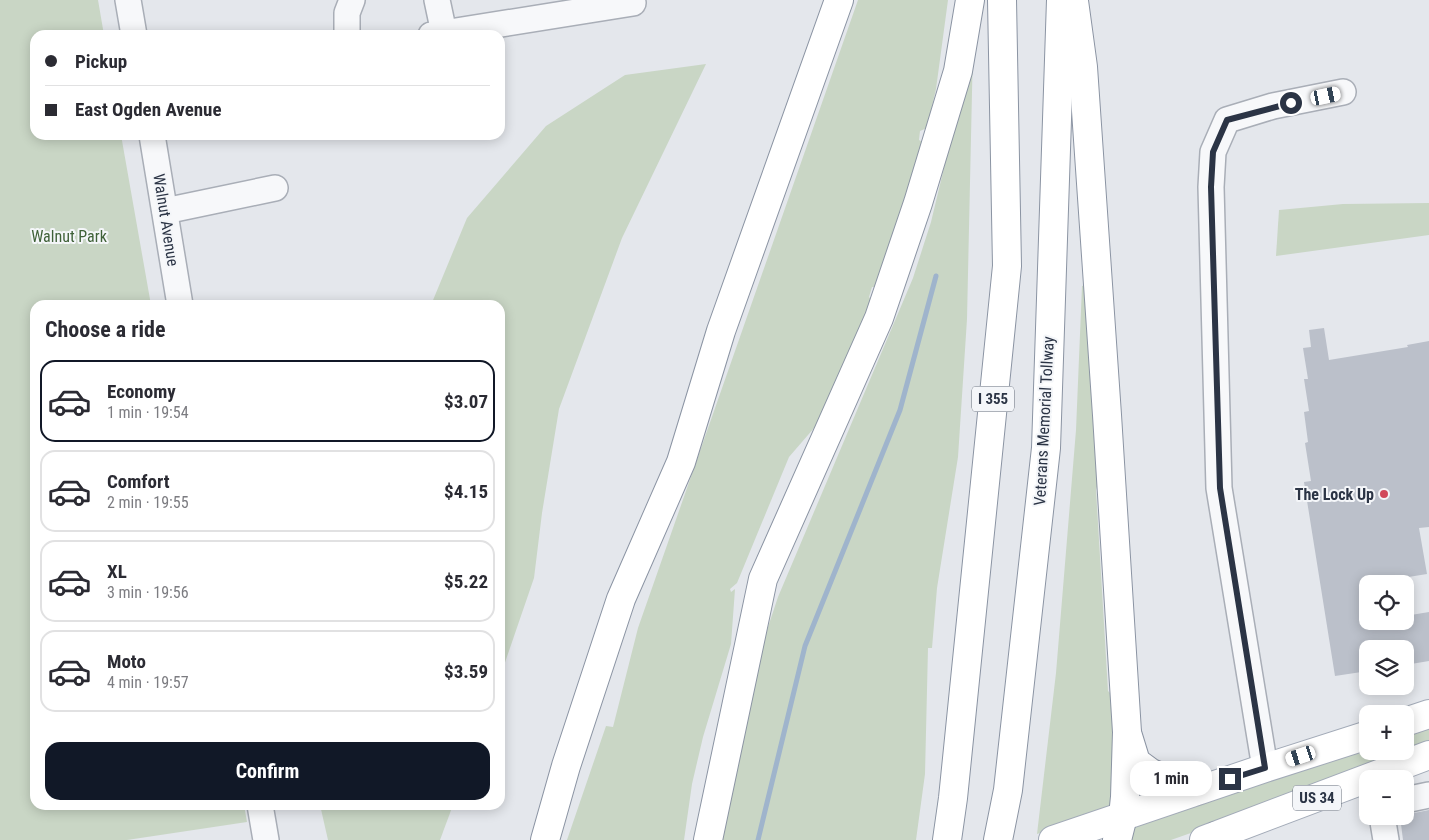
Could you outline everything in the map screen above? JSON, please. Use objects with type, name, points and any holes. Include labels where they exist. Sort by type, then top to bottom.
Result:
[{"type":"main road","points":[[545,840],[566,766],[621,599],[680,462],[721,331],[839,0]]},
{"type":"main road","points":[[708,840],[763,579],[879,318],[918,203],[958,71],[970,0]]},
{"type":"main road","name":"I 355","points":[[947,840],[953,798],[1007,266],[1002,0]]},
{"type":"main road","name":"Veterans Memorial Tollway","points":[[998,840],[1008,790],[1046,448],[1061,0]]},
{"type":"main road","points":[[1074,0],[1083,76],[1127,732],[1120,828]]},
{"type":"main road","points":[[1414,719],[1429,714]]},
{"type":"main road","points":[[1127,732],[1136,762],[1151,773],[1195,791]]},
{"type":"main road","points":[[1053,840],[1120,828],[1195,791],[1359,737]]},
{"type":"main road","name":"US 34","points":[[1210,839],[1429,755]]},
{"type":"main road","points":[[1005,840],[1008,790]]},
{"type":"street","points":[[128,0],[133,30]]},
{"type":"street","points":[[347,30],[347,13],[352,0]]},
{"type":"street","points":[[437,0],[438,30]]},
{"type":"street","points":[[462,30],[633,2]]},
{"type":"street","points":[[1265,768],[1220,488],[1211,187],[1213,152],[1227,120],[1273,106],[1343,92]]},
{"type":"street","name":"Walnut Avenue","points":[[153,140],[179,300]]},
{"type":"street","points":[[165,211],[275,188]]},
{"type":"street","points":[[1414,798],[1429,795]]},
{"type":"street","points":[[261,810],[266,840]]},
{"type":"street","points":[[1384,825],[1386,840]]},
{"type":"green space","name":"Walnut Park","points":[[0,0],[98,0],[103,30],[30,30],[30,140],[122,140],[150,300],[30,300],[30,810],[245,810],[247,822],[127,840],[0,840]]},
{"type":"green space","points":[[858,0],[948,0],[936,89],[927,128],[920,131],[919,140],[924,143],[880,287],[872,287],[869,297],[874,303],[827,413],[789,457],[737,583],[730,589],[731,592],[735,589],[731,644],[703,737],[692,784],[684,840],[567,840],[606,726],[613,727],[638,628]]},
{"type":"green space","points":[[973,47],[967,319],[958,457],[937,588],[932,648],[928,648],[925,774],[916,840],[719,840],[751,678],[778,597],[913,278],[931,222]]},
{"type":"green space","points":[[706,64],[622,238],[559,409],[542,513],[534,578],[505,662],[505,300],[433,300],[467,218],[546,126],[625,75]]},
{"type":"green space","points":[[1429,203],[1429,235],[1276,256],[1279,210],[1343,204]]},
{"type":"green space","points":[[1088,284],[1098,483],[1096,490],[1108,691],[1111,694],[1118,794],[1110,808],[1037,834],[1056,673],[1076,430],[1082,286]]},
{"type":"green space","points":[[1429,725],[1429,743],[1414,749],[1414,730]]},
{"type":"green space","points":[[1359,748],[1359,760],[1386,760],[1273,804],[1171,840],[1126,840],[1131,824]]},
{"type":"green space","points":[[321,810],[451,810],[440,840],[328,840]]},
{"type":"building","points":[[1324,328],[1329,360],[1408,347],[1407,345],[1429,341],[1429,527],[1419,528],[1427,574],[1414,576],[1359,575],[1359,630],[1414,630],[1414,614],[1429,612],[1429,661],[1414,664],[1414,640],[1359,640],[1359,672],[1335,676],[1304,482],[1311,481],[1305,443],[1308,442],[1304,412],[1309,411],[1304,379],[1308,379],[1303,348],[1311,347],[1309,330]]},
{"type":"building","points":[[1429,810],[1429,840],[1403,840],[1401,825],[1414,825],[1414,813]]},
{"type":"waterway","points":[[758,840],[805,646],[900,410],[936,276]]},
{"type":"place","name":"The Lock Up","points":[[1384,494]]},
{"type":"route","points":[[1230,779],[1265,768],[1220,488],[1211,187],[1213,152],[1227,120],[1273,106],[1291,103]]}]
